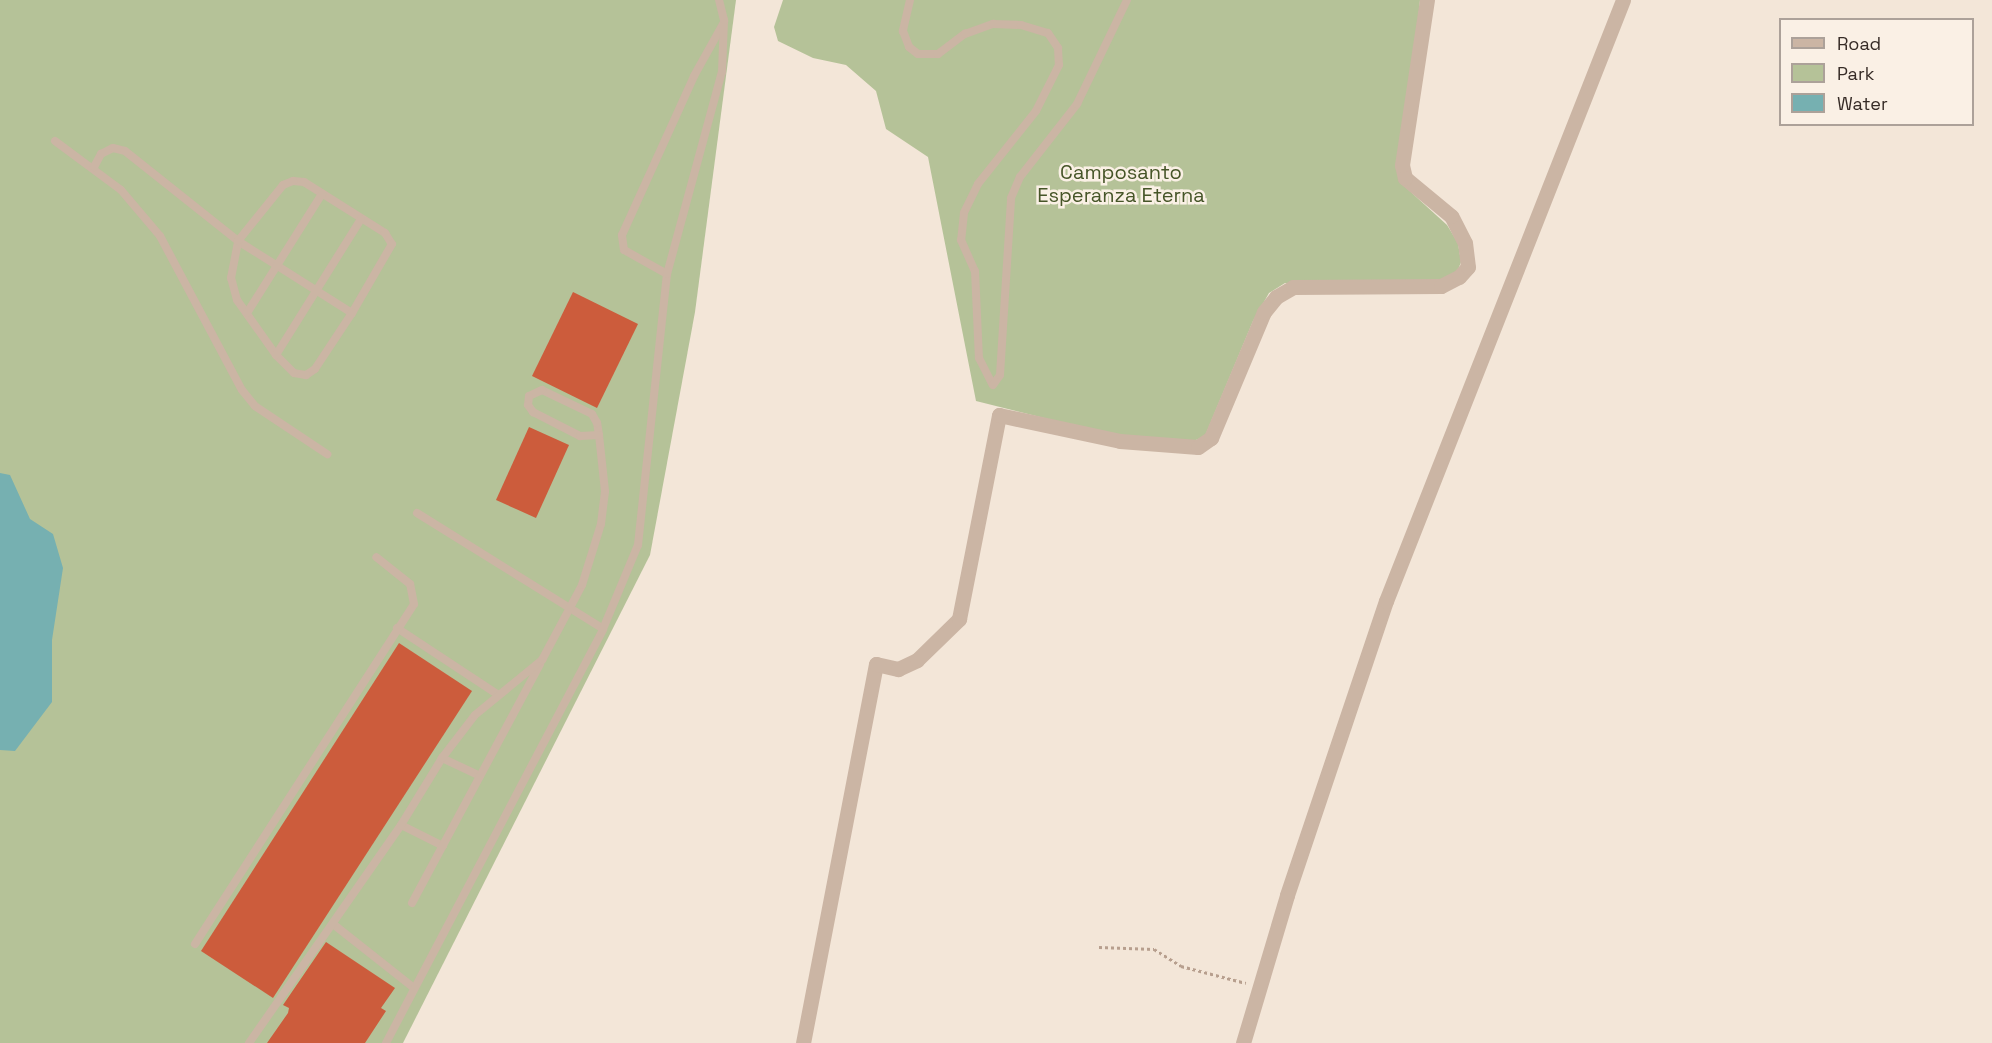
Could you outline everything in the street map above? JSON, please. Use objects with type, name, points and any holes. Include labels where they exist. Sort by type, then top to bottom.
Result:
[{"type":"street","points":[[803,1043],[876,664],[898,669],[917,660],[959,620],[999,415],[1120,441],[1198,447],[1211,438],[1264,312],[1276,297],[1293,287],[1442,286],[1460,277],[1468,267],[1465,243],[1451,216],[1405,178],[1402,165],[1427,0]]},
{"type":"street","points":[[1243,1043],[1386,601],[1623,0]]},
{"type":"lane","points":[[386,1043],[603,629],[640,532],[667,274],[722,72],[724,20],[719,0]]},
{"type":"lane","points":[[910,0],[903,31],[909,47],[918,54],[938,54],[964,34],[993,24],[1021,25],[1048,33],[1058,48],[1059,65],[1036,111],[978,184],[964,213],[961,240],[975,271],[979,358],[993,385],[1000,375],[1011,198],[1020,177],[1077,104],[1127,0]]},
{"type":"lane","points":[[667,274],[624,250],[620,241],[694,76],[724,20]]},
{"type":"lane","points":[[55,141],[94,167],[121,190],[160,236],[242,390],[271,419],[327,454]]},
{"type":"lane","points":[[94,167],[101,154],[113,148],[125,151],[238,241],[352,313]]},
{"type":"lane","points":[[299,180],[322,194],[385,233],[392,244],[352,313],[311,372],[294,373],[276,355],[231,285],[238,241],[288,183],[299,180]]},
{"type":"lane","points":[[247,313],[322,194]]},
{"type":"lane","points":[[276,355],[362,219]]},
{"type":"lane","points":[[412,903],[567,609],[582,585],[601,524],[605,491],[599,435],[592,414],[542,390],[529,396],[528,405],[533,412],[580,436],[599,435]]},
{"type":"lane","points":[[417,513],[567,609],[603,629]]},
{"type":"lane","points":[[195,944],[414,604],[415,594],[410,584],[376,557]]},
{"type":"lane","points":[[398,628],[497,694]]},
{"type":"lane","points":[[249,1043],[401,825],[442,758],[497,694],[542,660]]},
{"type":"lane","points":[[442,758],[480,776]]},
{"type":"lane","points":[[401,825],[443,846]]},
{"type":"lane","points":[[333,924],[414,988]]},
{"type":"path","points":[[1099,947],[1164,951],[1181,966],[1250,984],[1256,999]]},
{"type":"green space","points":[[0,0],[736,0],[695,312],[650,555],[403,1043],[0,1043]]},
{"type":"green space","name":"Camposanto Esperanza Eterna","points":[[783,0],[1420,0],[1402,184],[1447,225],[1458,243],[1461,262],[1456,275],[1441,283],[1285,283],[1269,293],[1253,321],[1205,436],[1196,440],[1147,440],[1096,431],[976,401],[928,157],[886,129],[876,91],[846,65],[813,58],[778,41],[774,27]]},
{"type":"water","points":[[0,473],[10,475],[30,519],[53,534],[63,568],[52,640],[52,702],[15,751],[0,750]]},
{"type":"building","points":[[573,292],[638,324],[597,408],[532,376]]},
{"type":"building","points":[[529,427],[569,445],[536,518],[496,500]]},
{"type":"building","points":[[399,643],[472,691],[273,998],[201,951]]},
{"type":"building","points":[[326,942],[395,988],[381,1008],[386,1011],[365,1043],[267,1043],[288,1013],[289,1008],[283,1005]]}]
